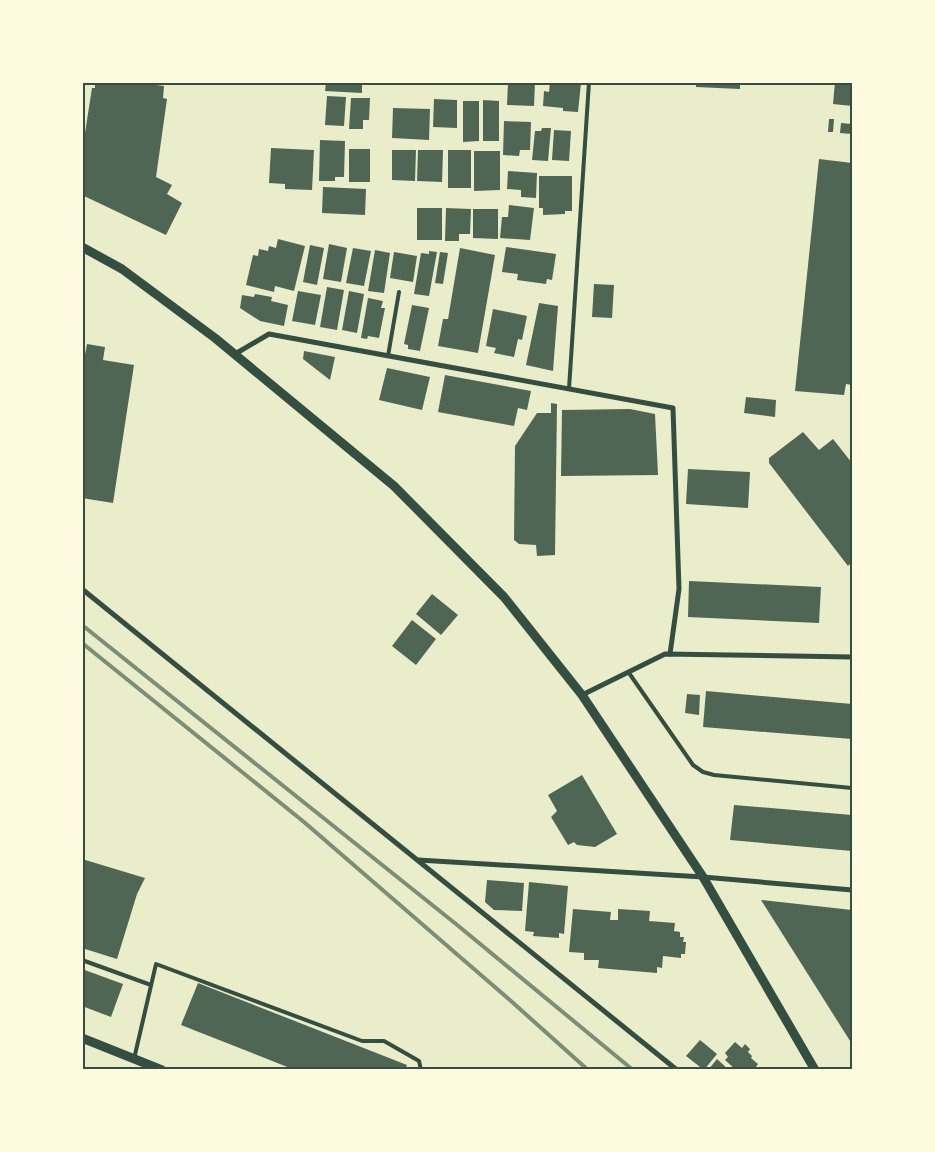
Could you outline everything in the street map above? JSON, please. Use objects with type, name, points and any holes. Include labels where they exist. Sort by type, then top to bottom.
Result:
[{"type":"street","points":[[82,247],[122,269],[235,354],[394,486],[504,597],[582,695],[703,877],[815,1070]]},
{"type":"street","points":[[235,354],[269,334],[673,408],[679,589],[670,654]]},
{"type":"street","points":[[82,589],[677,1070]]},
{"type":"street","points":[[582,695],[665,654],[852,657]]},
{"type":"street","points":[[418,860],[703,877],[852,890]]},
{"type":"street","points":[[82,1038],[162,1070]]},
{"type":"lane","points":[[569,389],[589,82]]},
{"type":"lane","points":[[388,356],[399,292]]},
{"type":"lane","points":[[629,673],[693,765],[703,772],[714,775],[852,788]]},
{"type":"lane","points":[[82,960],[151,985]]},
{"type":"lane","points":[[134,1058],[156,964],[362,1041],[384,1041],[419,1060],[421,1070]]},
{"type":"building","points":[[95,82],[134,82],[164,86],[163,98],[167,99],[156,177],[172,185],[167,194],[182,203],[166,235],[82,195],[82,152],[92,88],[95,88]]},
{"type":"building","points":[[326,82],[362,82],[362,93],[325,91]]},
{"type":"building","points":[[508,82],[535,82],[534,106],[507,105]]},
{"type":"building","points":[[550,82],[581,83],[578,112],[563,111],[563,108],[543,106],[544,91],[549,92]]},
{"type":"building","points":[[696,82],[740,82],[740,89],[696,87]]},
{"type":"building","points":[[835,82],[852,82],[852,106],[833,104]]},
{"type":"building","points":[[327,96],[346,97],[344,126],[325,125]]},
{"type":"building","points":[[351,98],[370,98],[369,120],[363,120],[363,129],[349,129]]},
{"type":"building","points":[[434,99],[457,100],[457,128],[433,127]]},
{"type":"building","points":[[483,100],[499,101],[499,141],[483,141]]},
{"type":"building","points":[[463,101],[479,101],[479,141],[463,142]]},
{"type":"building","points":[[393,108],[430,109],[429,140],[392,138]]},
{"type":"building","points":[[829,119],[834,119],[833,132],[828,132]]},
{"type":"building","points":[[504,121],[531,122],[530,150],[520,150],[519,156],[503,155]]},
{"type":"building","points":[[841,123],[852,124],[852,134],[840,133]]},
{"type":"building","points":[[542,128],[551,128],[548,161],[532,160],[535,131],[541,131]]},
{"type":"building","points":[[554,130],[571,131],[569,161],[552,160]]},
{"type":"building","points":[[320,140],[345,141],[344,177],[335,177],[335,181],[319,181]]},
{"type":"building","points":[[271,148],[314,150],[312,190],[285,189],[285,184],[269,183]]},
{"type":"building","points":[[349,149],[370,149],[370,182],[349,182]]},
{"type":"building","points":[[392,150],[416,150],[415,181],[392,180]]},
{"type":"building","points":[[418,150],[443,150],[442,182],[417,181]]},
{"type":"building","points":[[448,150],[471,150],[471,188],[448,188]]},
{"type":"building","points":[[474,151],[500,151],[500,190],[474,191]]},
{"type":"building","points":[[819,159],[852,163],[852,385],[846,384],[844,395],[795,391]]},
{"type":"building","points":[[508,171],[537,173],[536,198],[521,197],[521,190],[507,189]]},
{"type":"building","points":[[539,176],[572,176],[572,211],[565,211],[565,214],[543,215],[543,208],[539,208]]},
{"type":"building","points":[[323,187],[366,189],[365,215],[322,213]]},
{"type":"building","points":[[509,205],[534,208],[530,240],[500,238],[502,217],[508,217]]},
{"type":"building","points":[[417,208],[442,208],[442,240],[417,240]]},
{"type":"building","points":[[446,208],[471,209],[470,234],[459,234],[459,241],[445,241]]},
{"type":"building","points":[[473,209],[498,209],[498,239],[473,238]]},
{"type":"building","points":[[278,239],[305,246],[294,291],[275,286],[274,292],[246,285],[253,255],[258,256],[259,249],[268,251],[269,246],[276,248]]},
{"type":"building","points":[[329,244],[347,248],[341,282],[323,279]]},
{"type":"building","points":[[310,245],[324,248],[317,285],[303,282]]},
{"type":"building","points":[[506,247],[556,254],[552,280],[547,279],[546,284],[517,280],[518,274],[502,272]]},
{"type":"building","points":[[353,248],[371,251],[364,286],[346,283]]},
{"type":"building","points":[[460,248],[495,255],[478,353],[438,346],[443,319],[448,319]]},
{"type":"building","points":[[375,250],[390,253],[384,293],[368,291]]},
{"type":"building","points":[[429,251],[437,252],[429,296],[414,294],[421,253],[429,254]]},
{"type":"building","points":[[394,252],[417,256],[413,282],[390,278]]},
{"type":"building","points":[[440,252],[448,253],[443,284],[435,283]]},
{"type":"building","points":[[594,284],[614,285],[612,318],[592,317]]},
{"type":"building","points":[[327,287],[344,290],[337,330],[320,327]]},
{"type":"building","points":[[298,291],[321,295],[315,325],[292,321]]},
{"type":"building","points":[[349,291],[364,294],[357,333],[342,330]]},
{"type":"building","points":[[255,294],[272,297],[271,301],[288,305],[284,326],[260,321],[240,308],[242,295],[254,297]]},
{"type":"building","points":[[368,298],[383,301],[381,308],[385,308],[379,338],[368,336],[367,339],[361,338]]},
{"type":"building","points":[[539,303],[558,306],[553,371],[526,365]]},
{"type":"building","points":[[412,305],[429,308],[420,351],[408,349],[408,345],[404,344]]},
{"type":"building","points":[[493,309],[527,316],[522,340],[518,339],[514,357],[494,353],[496,348],[486,346]]},
{"type":"building","points":[[87,344],[105,347],[103,360],[134,365],[113,503],[82,498],[82,370]]},
{"type":"building","points":[[304,351],[335,357],[330,380],[303,359]]},
{"type":"building","points":[[387,368],[430,377],[422,410],[379,400]]},
{"type":"building","points":[[445,375],[531,391],[527,410],[518,408],[514,426],[438,412]]},
{"type":"building","points":[[746,397],[776,400],[775,417],[744,413]]},
{"type":"building","points":[[551,403],[557,404],[555,555],[537,556],[536,545],[519,544],[514,540],[515,446],[537,413],[551,413]]},
{"type":"building","points":[[630,409],[655,414],[658,475],[561,476],[562,410]]},
{"type":"building","points":[[803,432],[819,450],[833,439],[852,463],[852,567],[850,564],[848,566],[769,463],[769,458]]},
{"type":"building","points":[[688,469],[750,472],[748,508],[686,504]]},
{"type":"building","points":[[689,581],[821,587],[819,623],[688,617]]},
{"type":"building","points":[[432,594],[458,615],[441,635],[416,614]]},
{"type":"building","points":[[412,620],[436,639],[416,665],[392,646]]},
{"type":"building","points":[[706,691],[852,704],[852,739],[703,727]]},
{"type":"building","points":[[687,694],[700,695],[699,715],[685,713]]},
{"type":"building","points":[[582,775],[617,834],[595,847],[577,845],[574,842],[568,845],[551,817],[557,811],[548,795]]},
{"type":"building","points":[[734,805],[852,815],[852,851],[730,840]]},
{"type":"building","points":[[82,859],[145,878],[137,894],[117,959],[82,948]]},
{"type":"building","points":[[487,880],[524,883],[522,911],[494,910],[485,902]]},
{"type":"building","points":[[529,882],[568,886],[564,934],[559,933],[559,938],[533,936],[534,932],[525,931]]},
{"type":"building","points":[[761,900],[852,910],[852,1044]]},
{"type":"building","points":[[573,909],[611,912],[610,920],[618,920],[618,909],[650,911],[649,921],[675,923],[674,931],[680,932],[680,937],[684,937],[683,942],[686,942],[685,954],[681,954],[681,958],[663,956],[662,968],[657,967],[657,973],[598,968],[599,960],[584,960],[584,953],[569,952]]},
{"type":"building","points":[[82,969],[123,984],[111,1017],[82,1006]]},
{"type":"building","points":[[198,983],[407,1065],[405,1070],[295,1070],[181,1025]]},
{"type":"building","points":[[700,1040],[717,1054],[704,1070],[686,1056]]},
{"type":"building","points":[[735,1042],[742,1048],[745,1044],[750,1049],[748,1052],[752,1056],[751,1058],[758,1064],[754,1070],[736,1070],[725,1060],[728,1057],[725,1053]]},
{"type":"building","points":[[717,1059],[729,1070],[708,1070]]},
{"type":"railway","points":[[82,625],[456,924],[633,1070]]},
{"type":"railway","points":[[82,643],[304,822],[588,1070]]}]
